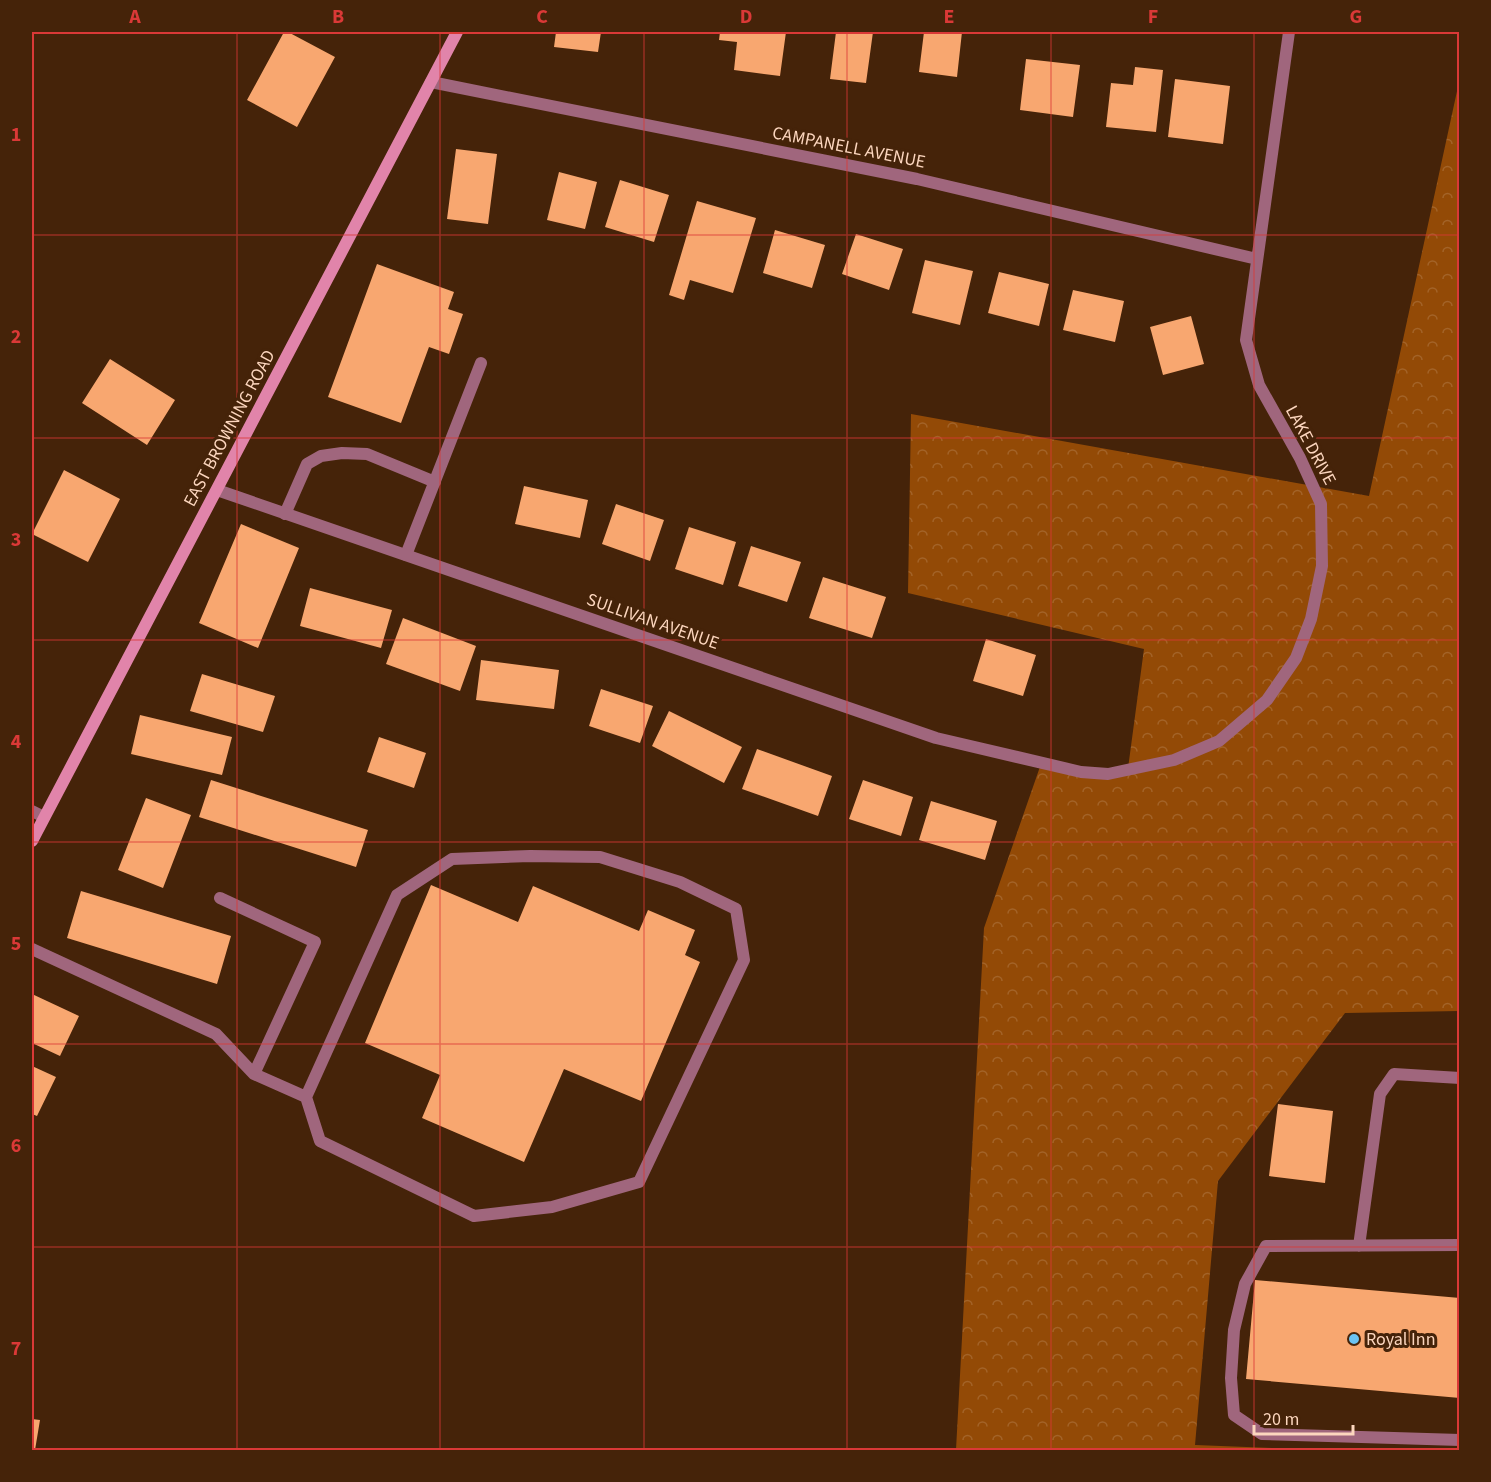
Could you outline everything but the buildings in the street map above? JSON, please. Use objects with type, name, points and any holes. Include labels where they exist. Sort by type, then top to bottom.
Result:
[{"type":"main road","name":"EAST BROWNING ROAD","points":[[32,841],[457,32]]},
{"type":"street","name":"LAKE DRIVE","points":[[1081,772],[1108,774],[1174,760],[1220,741],[1267,700],[1296,658],[1311,619],[1322,566],[1322,504],[1300,458],[1259,385],[1246,340],[1289,32]]},
{"type":"street","name":"CAMPANELL AVENUE","points":[[431,82],[917,179],[1257,259]]},
{"type":"street","points":[[406,555],[481,363]]},
{"type":"street","points":[[285,514],[307,464],[321,456],[342,453],[367,454],[435,482]]},
{"type":"street","name":"SULLIVAN AVENUE","points":[[217,490],[936,738],[1081,772]]},
{"type":"street","points":[[32,811],[44,817]]},
{"type":"street","points":[[32,949],[216,1034],[254,1074],[306,1097],[320,1141],[474,1216],[552,1207],[639,1182],[744,960],[736,909],[680,882],[600,857],[530,856],[452,860],[397,895],[306,1097]]},
{"type":"street","points":[[220,898],[315,942],[254,1074]]},
{"type":"street","points":[[1359,1246],[1380,1095],[1394,1074],[1460,1078]]},
{"type":"street","points":[[1460,1245],[1266,1246],[1245,1284],[1234,1330],[1232,1378],[1234,1415],[1262,1434],[1460,1440]]},
{"type":"green space","points":[[1459,82],[1459,1011],[1345,1013],[1218,1181],[1195,1445],[1319,1450],[956,1450],[984,928],[1042,761],[1127,776],[1144,649],[908,593],[911,414],[1369,496]]},
{"type":"place","name":"Royal Inn","points":[[1354,1339]]}]
